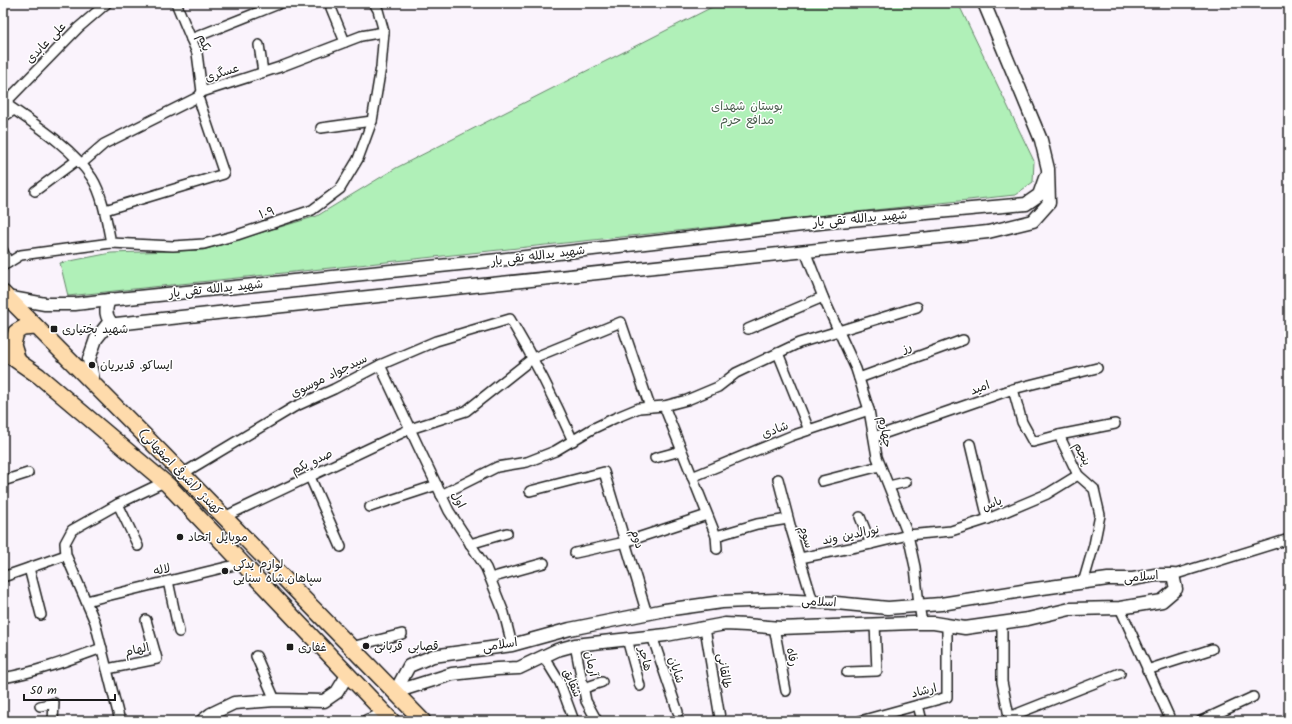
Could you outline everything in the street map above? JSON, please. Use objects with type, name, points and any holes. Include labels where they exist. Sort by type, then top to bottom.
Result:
[{"type":"main road","name":"کهندژ (اشرفی اصفهانی)","points":[[5,295],[423,721]]},
{"type":"main road","points":[[18,361],[13,346],[16,332],[23,328],[36,327]]},
{"type":"main road","name":"کهندژ (اشرفی اصفهانی)","points":[[3,351],[39,376],[164,482],[389,718]]},
{"type":"street","name":"علی عابدی","points":[[4,103],[78,28],[107,3]]},
{"type":"street","name":"یکم","points":[[105,210],[224,174],[200,95],[197,53],[176,3]]},
{"type":"street","points":[[191,39],[281,3]]},
{"type":"street","name":"۱۰۹","points":[[6,265],[21,255],[111,243],[173,246],[204,244],[238,235],[312,210],[340,189],[358,159],[372,121],[381,67],[384,32],[378,10],[374,3]]},
{"type":"street","name":"شهید یدالله تقی یار","points":[[113,325],[988,232],[1033,221],[1049,204],[1048,169],[1041,140],[984,3]]},
{"type":"street","points":[[330,8],[345,42]]},
{"type":"street","name":"عسگری","points":[[35,191],[104,144],[200,95],[361,36],[384,32]]},
{"type":"street","points":[[259,45],[263,72]]},
{"type":"street","points":[[4,103],[60,143],[79,162],[92,178],[105,210],[111,243]]},
{"type":"street","points":[[3,118],[14,110]]},
{"type":"street","points":[[321,128],[372,121]]},
{"type":"street","name":"شهید یدالله تقی یار","points":[[5,295],[45,304],[75,304],[498,260],[828,222],[1026,204],[1039,195],[1048,169]]},
{"type":"street","points":[[3,251],[6,265]]},
{"type":"street","name":"چهارم","points":[[804,251],[859,378],[869,410],[877,457],[908,535],[915,567],[922,623]]},
{"type":"street","points":[[748,329],[823,297]]},
{"type":"street","points":[[109,300],[105,308],[107,318],[113,325]]},
{"type":"street","points":[[441,495],[497,467],[527,462],[555,451],[615,418],[639,408],[664,406],[687,400],[718,387],[736,374],[799,343],[917,307]]},
{"type":"street","name":"سیدجواد موسوی","points":[[182,474],[294,407],[334,389],[380,365],[436,341],[510,319],[533,358]]},
{"type":"street","name":"صدو یکم","points":[[224,517],[410,429],[466,411],[533,358],[621,322],[650,407]]},
{"type":"street","points":[[94,385],[89,359],[96,339],[108,325],[113,325]]},
{"type":"street","name":"رز","points":[[859,378],[963,340]]},
{"type":"street","points":[[778,353],[809,430]]},
{"type":"street","points":[[533,358],[558,406],[573,441]]},
{"type":"street","name":"اول","points":[[380,365],[449,511],[486,568],[504,613],[512,645]]},
{"type":"street","name":"امید","points":[[874,437],[1013,389],[1097,368]]},
{"type":"street","name":"پنجم","points":[[1013,389],[1022,422],[1033,442],[1059,435],[1078,475],[1094,489],[1100,515],[1094,545],[1083,583]]},
{"type":"street","points":[[664,406],[716,536],[717,549]]},
{"type":"street","name":"شادی","points":[[692,477],[791,436],[869,410]]},
{"type":"street","points":[[1059,435],[1116,424]]},
{"type":"street","points":[[970,444],[988,519]]},
{"type":"street","points":[[655,458],[681,451]]},
{"type":"street","points":[[822,482],[880,466]]},
{"type":"street","name":"دوم","points":[[530,490],[604,472],[647,614]]},
{"type":"street","points":[[3,481],[28,473]]},
{"type":"street","name":"یاس","points":[[908,535],[950,531],[988,519],[1047,494],[1078,475]]},
{"type":"street","points":[[310,477],[341,547]]},
{"type":"street","name":"سوم","points":[[778,479],[788,519],[813,602]]},
{"type":"street","points":[[117,720],[107,669],[95,622],[66,555],[65,543],[72,530],[118,504],[164,482]]},
{"type":"street","points":[[889,486],[906,482]]},
{"type":"street","points":[[370,507],[437,486]]},
{"type":"street","points":[[118,504],[138,546]]},
{"type":"street","points":[[575,553],[625,542],[707,515]]},
{"type":"street","points":[[860,517],[872,544]]},
{"type":"street","points":[[716,536],[757,524],[788,519]]},
{"type":"street","points":[[470,544],[507,533]]},
{"type":"street","name":"نورالدین وند","points":[[800,558],[872,544],[908,535]]},
{"type":"street","points":[[1173,575],[1289,539]]},
{"type":"street","points":[[4,575],[66,555]]},
{"type":"street","points":[[490,578],[544,563]]},
{"type":"street","name":"لاله","points":[[86,600],[243,564]]},
{"type":"street","points":[[29,568],[40,615]]},
{"type":"street","name":"اسلامی","points":[[1155,575],[1173,575],[1176,589],[1162,601],[1120,608],[1070,609],[1028,620],[964,628],[922,623],[774,627],[725,624],[652,636],[575,645],[557,650],[520,668],[452,674],[395,692],[409,666],[433,656],[512,645],[570,629],[665,610],[722,602],[777,600],[888,608],[941,604],[1108,579],[1133,579],[1155,575]]},
{"type":"street","points":[[168,581],[179,632]]},
{"type":"street","points":[[1120,608],[1171,721]]},
{"type":"street","name":"الهام","points":[[107,669],[157,659],[146,620]]},
{"type":"street","points":[[1002,623],[1002,682],[1010,719],[1120,673]]},
{"type":"street","points":[[847,672],[877,671],[875,624]]},
{"type":"street","name":"ارشاد","points":[[860,721],[947,697],[947,625]]},
{"type":"street","name":"رفاه","points":[[774,627],[786,691]]},
{"type":"street","name":"طالقانی","points":[[705,628],[720,718]]},
{"type":"street","points":[[351,647],[402,634]]},
{"type":"street","name":"شایان","points":[[652,636],[678,712]]},
{"type":"street","name":"هاجر","points":[[628,639],[640,686]]},
{"type":"street","name":"آرمان","points":[[575,645],[586,701],[597,721]]},
{"type":"street","points":[[3,678],[58,664],[102,648]]},
{"type":"street","points":[[1147,670],[1212,649]]},
{"type":"street","points":[[256,656],[275,700]]},
{"type":"street","name":"شقایق","points":[[544,657],[560,683],[574,721]]},
{"type":"street","points":[[202,721],[211,714],[234,704],[275,700],[324,701],[337,692],[348,674]]},
{"type":"street","name":"آرمان","points":[[584,688],[602,682]]},
{"type":"street","points":[[1201,721],[1254,697]]},
{"type":"street","points":[[40,706],[54,703],[53,721]]},
{"type":"street","points":[[918,705],[922,721]]},
{"type":"street","points":[[367,721],[389,718]]},
{"type":"green space","name":"بوستان شهدای مدافع حرم","points":[[720,3],[958,3],[1034,161],[1033,182],[1015,195],[68,296],[60,263],[111,253],[203,250],[317,216],[396,168]]},
{"type":"place","name":"شهید بختیاری","points":[[54,329]]},
{"type":"place","name":"ایساکو. قدیریان","points":[[92,365]]},
{"type":"place","name":"موبایل اتحاد","points":[[180,537]]},
{"type":"place","name":"لوازم یدکی سپاهان.شاه سنایی","points":[[225,571]]},
{"type":"place","name":"قصابی قربانی","points":[[366,646]]},
{"type":"place","name":"غفاری","points":[[290,647]]}]
